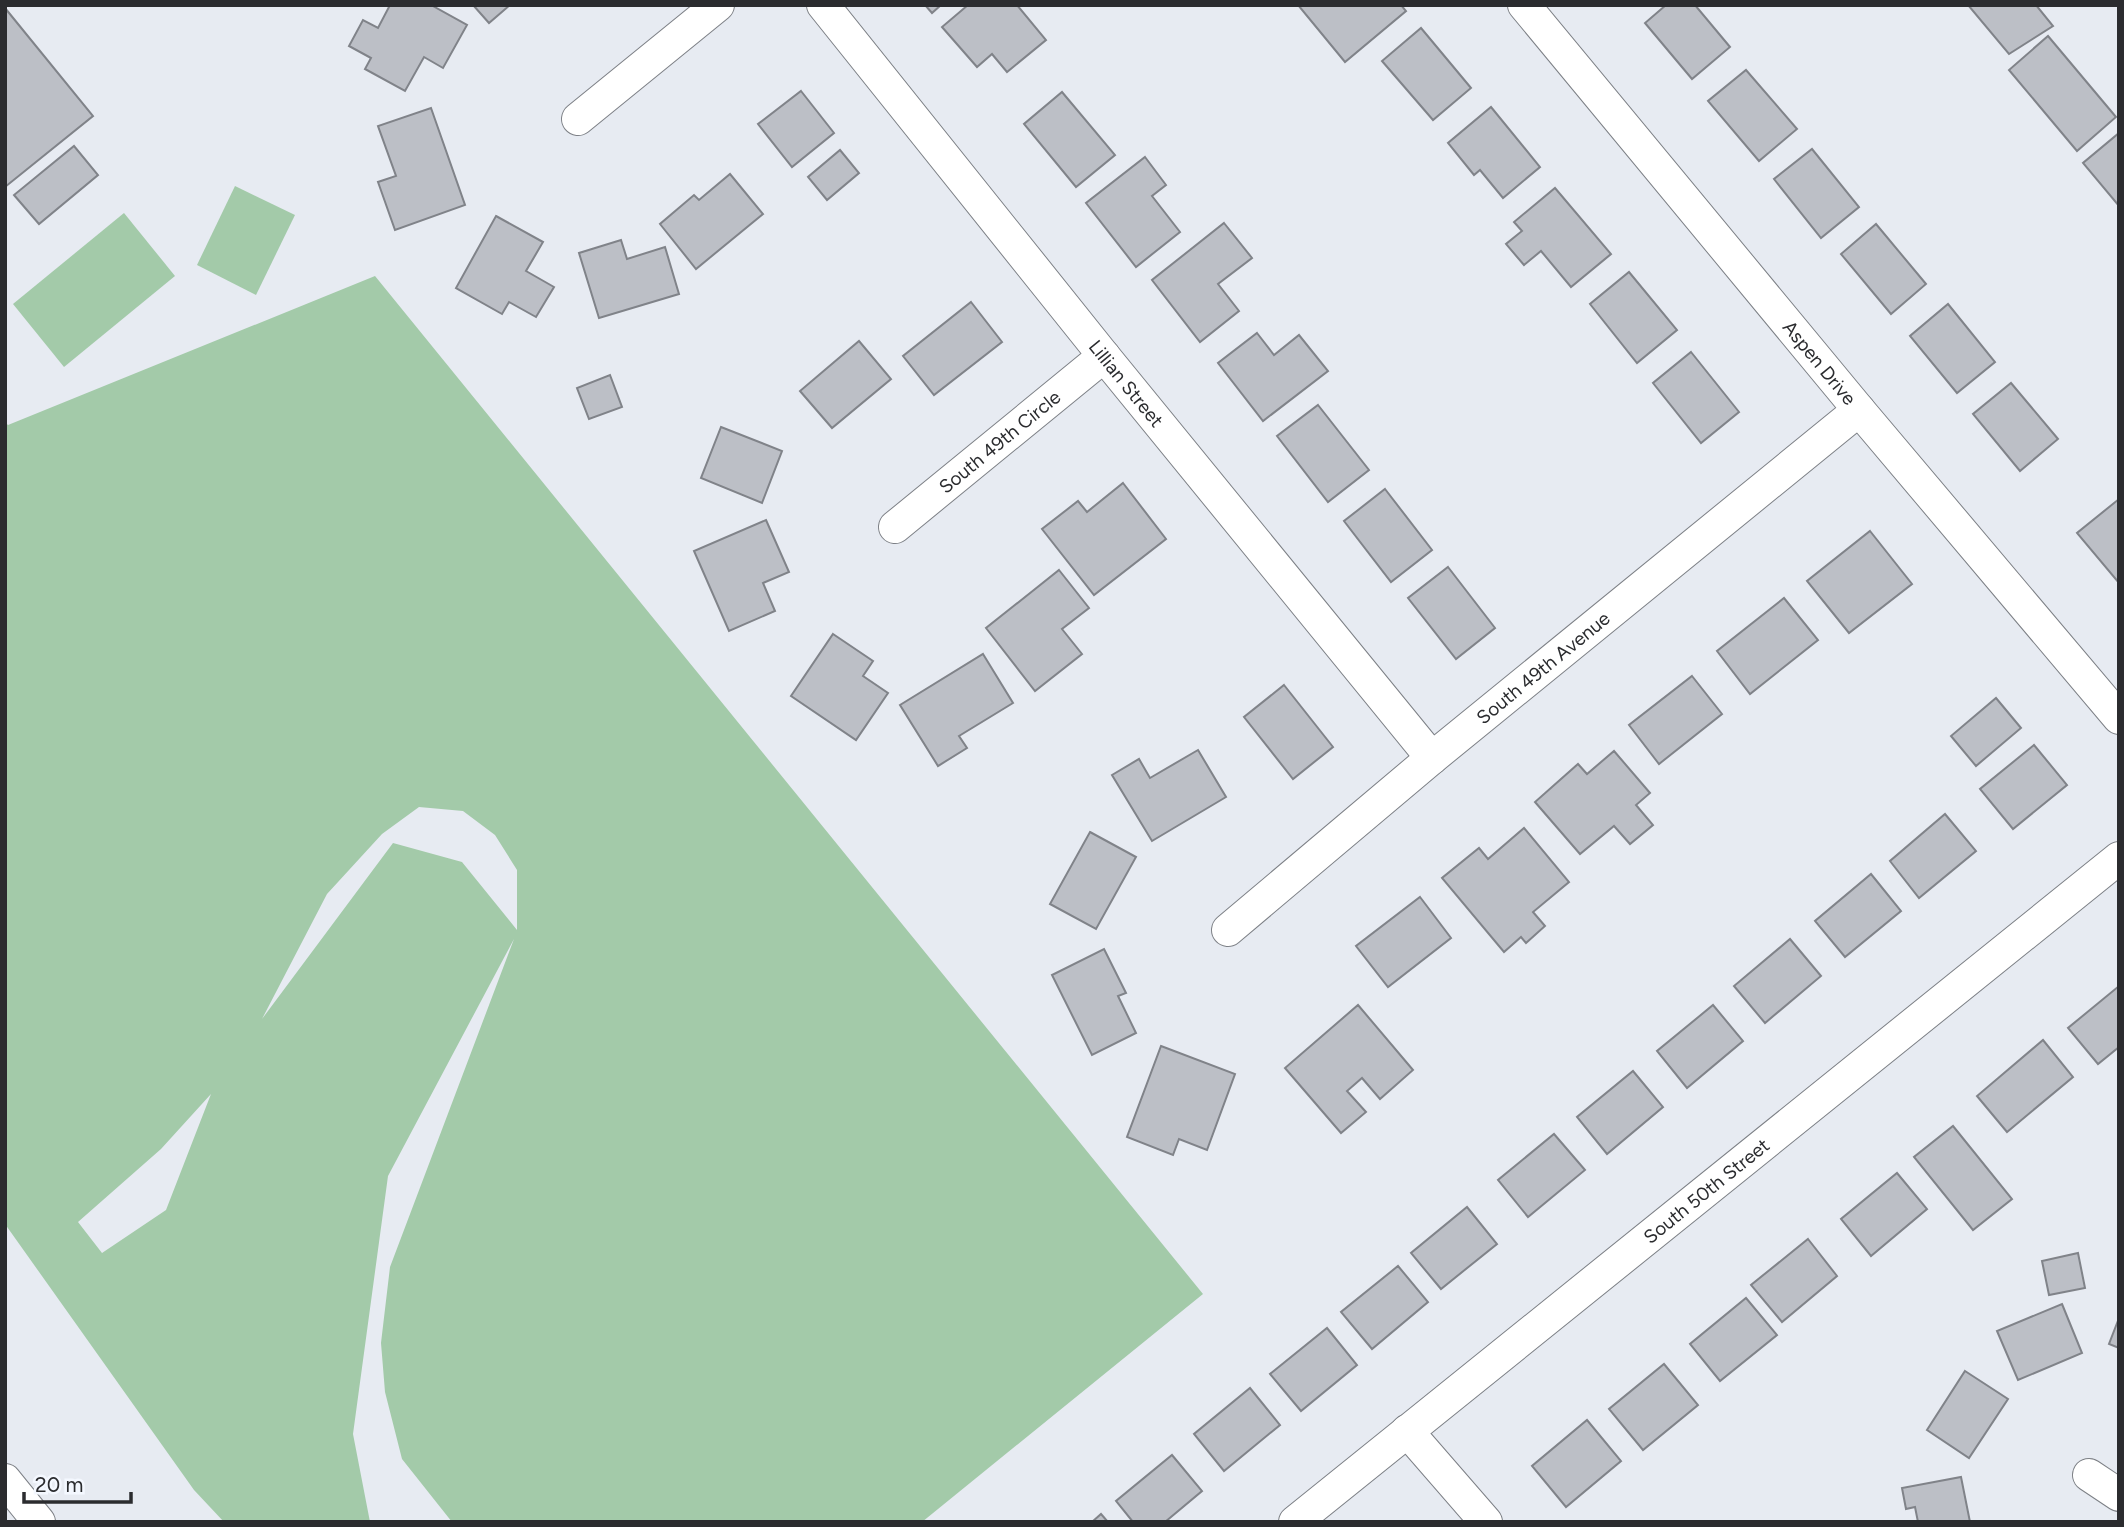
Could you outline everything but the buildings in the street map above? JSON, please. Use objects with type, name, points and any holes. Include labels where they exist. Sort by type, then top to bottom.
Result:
[{"type":"street","points":[[578,119],[718,5]]},
{"type":"street","name":"Lillian Street","points":[[823,5],[1104,356],[1432,758]]},
{"type":"street","name":"Aspen Drive","points":[[1524,5],[1859,410],[2119,718]]},
{"type":"street","name":"South 49th Circle","points":[[895,527],[1104,356]]},
{"type":"street","name":"South 49th Avenue","points":[[1228,930],[1432,758],[1859,410]]},
{"type":"street","name":"South 50th Street","points":[[1294,1522],[2119,858]]},
{"type":"street","points":[[1407,1431],[1486,1522]]},
{"type":"street","points":[[2089,1475],[2119,1495]]},
{"type":"street","points":[[5,1480],[39,1522]]},
{"type":"green space","points":[[235,186],[295,215],[256,295],[197,265]]},
{"type":"green space","points":[[124,213],[175,276],[64,367],[13,304]]},
{"type":"green space","points":[[375,276],[1203,1294],[922,1522],[452,1522],[402,1459],[385,1392],[381,1343],[390,1267],[514,939],[388,1176],[353,1434],[370,1522],[224,1522],[194,1490],[5,1224],[5,422],[8,425]],"holes":[[[419,807],[463,811],[495,835],[517,870],[517,930],[462,862],[393,843],[262,1019],[327,894],[382,834]],[[211,1094],[166,1210],[102,1253],[78,1222],[161,1149]]]}]
